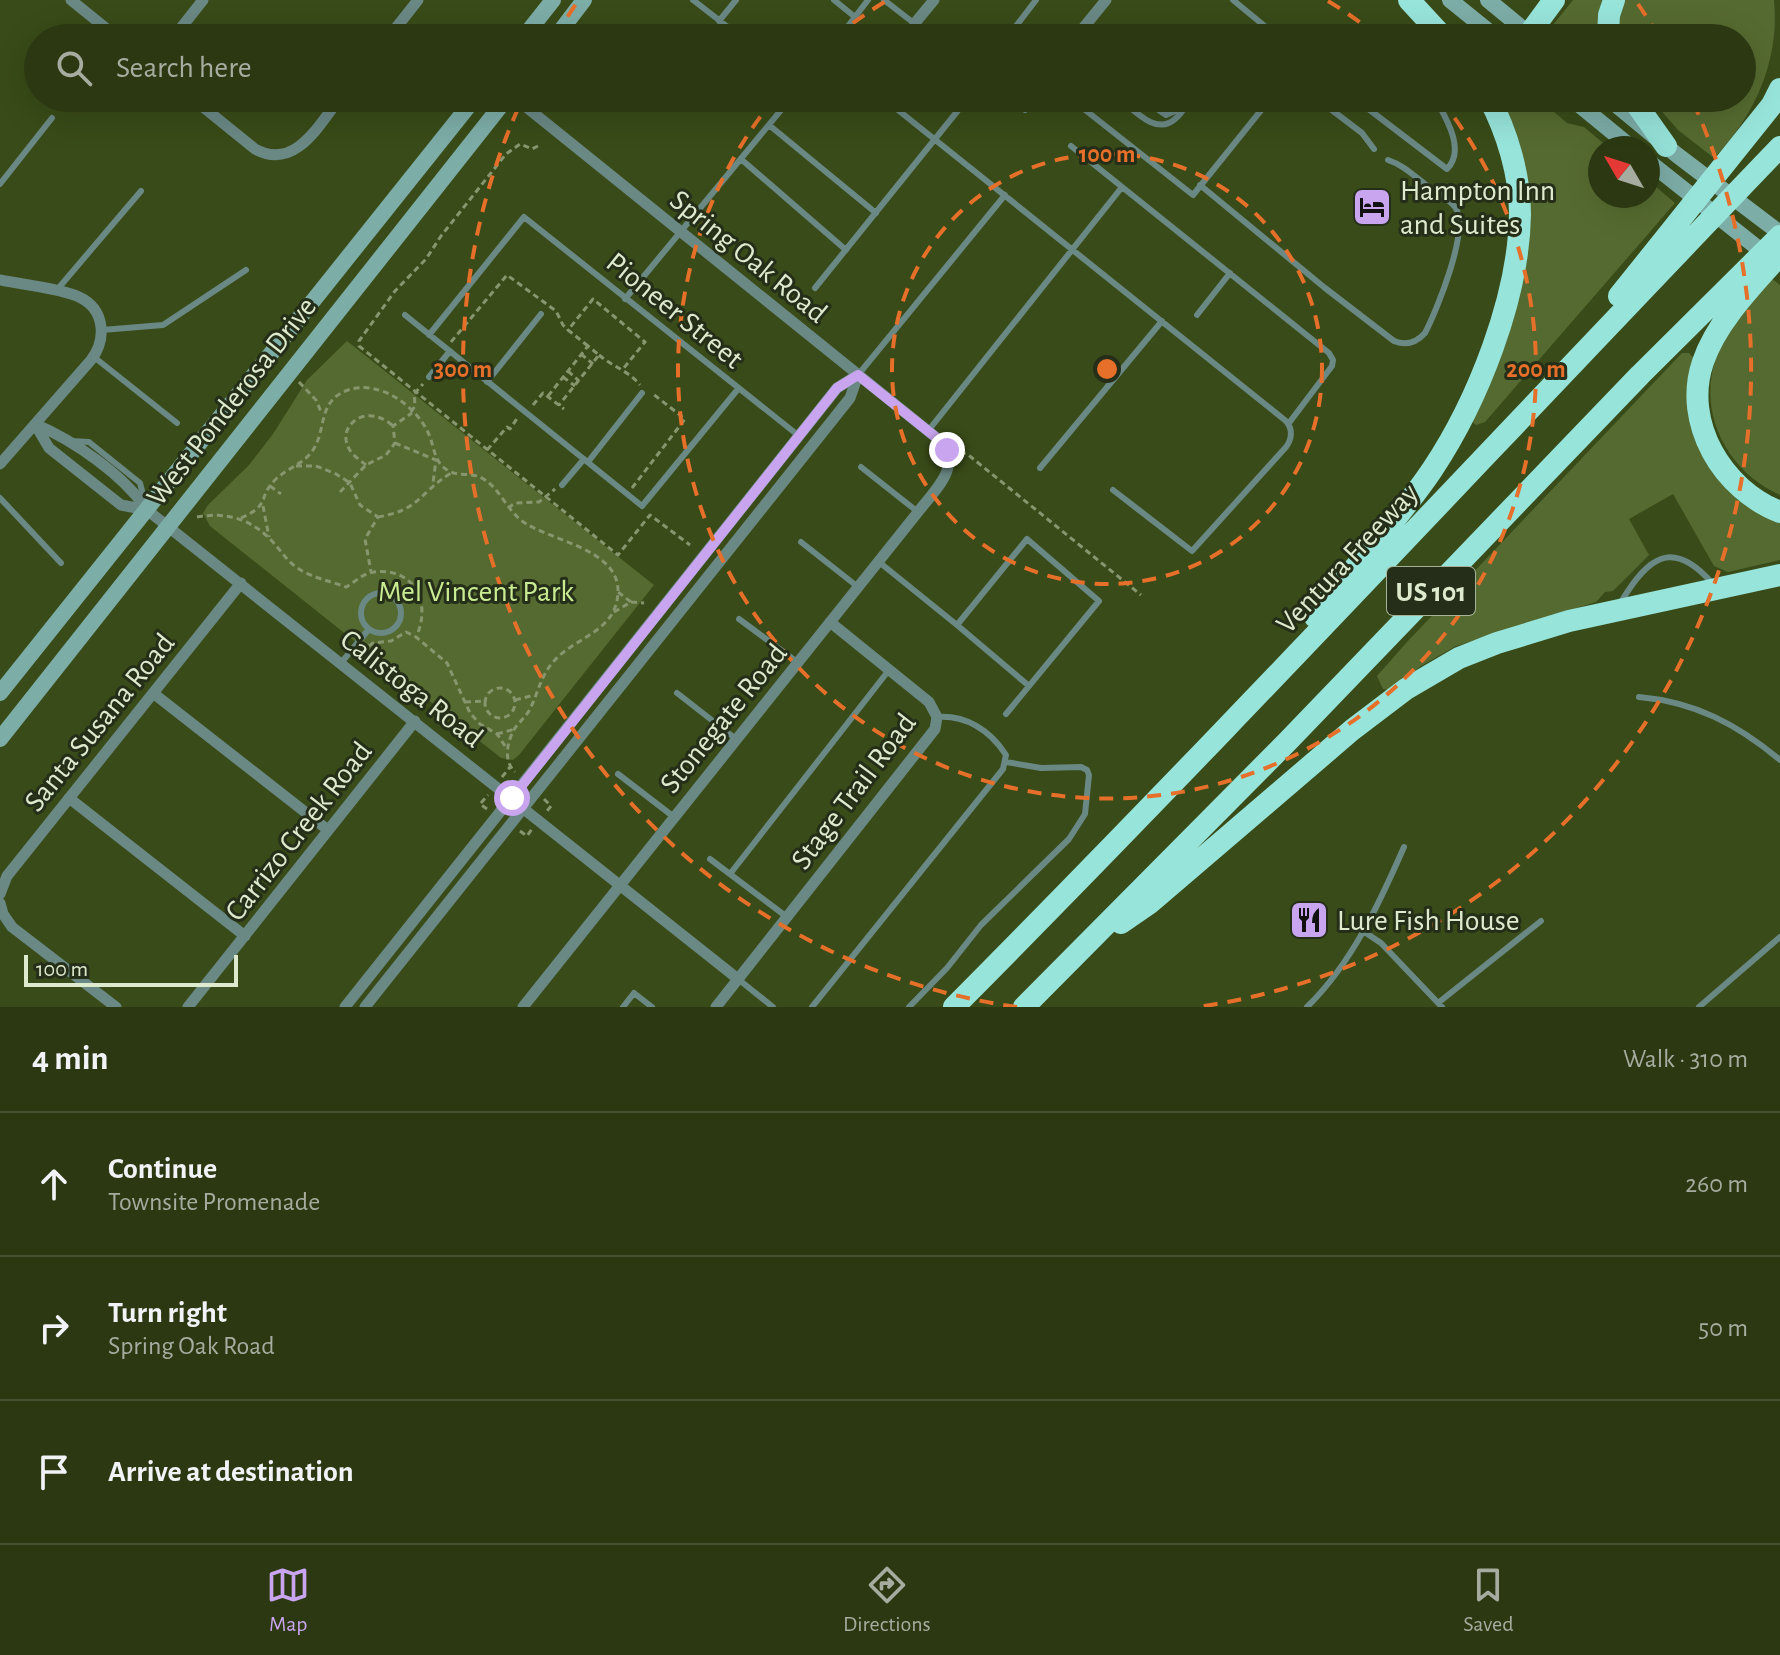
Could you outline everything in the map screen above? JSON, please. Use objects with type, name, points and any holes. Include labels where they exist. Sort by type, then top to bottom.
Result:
[{"type":"highway","points":[[1409,0],[1431,24]]},
{"type":"highway","points":[[1538,24],[1554,0]]},
{"type":"highway","points":[[1609,24],[1614,0]]},
{"type":"highway","points":[[1539,397],[1772,105],[1780,89]]},
{"type":"highway","points":[[1227,729],[1335,590],[1396,519],[1433,468],[1454,432],[1487,358],[1514,270],[1520,212],[1510,148],[1495,112]]},
{"type":"highway","points":[[1643,112],[1672,151]]},
{"type":"highway","name":"Ventura Freeway","points":[[954,1007],[1227,729],[1539,397],[1780,147]]},
{"type":"highway","name":"US 101","points":[[1024,1007],[1287,742],[1780,234]]},
{"type":"highway","points":[[1780,254],[1714,339],[1703,363],[1698,388],[1703,427],[1716,459],[1738,486],[1755,500],[1780,512]]},
{"type":"highway","points":[[1083,947],[1150,903],[1274,795],[1406,689],[1459,658],[1534,630],[1780,575]]},
{"type":"main road","points":[[534,24],[553,0]]},
{"type":"main road","points":[[566,24],[584,0]]},
{"type":"main road","points":[[1450,0],[1480,24]]},
{"type":"main road","points":[[1488,0],[1515,24]]},
{"type":"main road","name":"West Ponderosa Drive","points":[[0,693],[464,112]]},
{"type":"main road","name":"West Ponderosa Drive","points":[[0,739],[496,112]]},
{"type":"main road","points":[[1588,112],[1617,136]]},
{"type":"main road","points":[[1625,112],[1780,234]]},
{"type":"main road","points":[[1660,171],[1780,265]]},
{"type":"street","points":[[71,0],[101,24]]},
{"type":"street","points":[[184,24],[203,0]]},
{"type":"street","points":[[399,24],[418,0]]},
{"type":"street","points":[[915,23],[934,0]]},
{"type":"street","points":[[1086,24],[1106,0]]},
{"type":"street","points":[[209,112],[255,149],[279,156],[300,147],[329,112]]},
{"type":"street","name":"Spring Oak Road","points":[[532,112],[928,431],[943,444],[949,455]]},
{"type":"street","points":[[0,280],[71,294],[87,302],[98,316],[102,330],[101,344],[94,357],[0,464]]},
{"type":"street","points":[[345,1007],[837,388],[858,375]]},
{"type":"street","points":[[365,1007],[850,398],[858,375]]},
{"type":"street","points":[[35,424],[49,448],[121,505],[147,510]]},
{"type":"street","points":[[35,424],[68,441],[134,491],[147,510]]},
{"type":"street","name":"Stonegate Road","points":[[523,1007],[918,512],[946,475],[949,455]]},
{"type":"street","name":"Calistoga Road","points":[[147,510],[738,979]]},
{"type":"street","name":"Santa Susana Road","points":[[0,894],[7,876],[241,583]]},
{"type":"street","name":"Stage Trail Road","points":[[716,1007],[928,740],[937,717],[929,702],[830,622]]},
{"type":"street","points":[[153,693],[328,830]]},
{"type":"street","name":"Carrizo Creek Road","points":[[188,1007],[415,721]]},
{"type":"street","points":[[69,798],[245,936]]},
{"type":"street","points":[[0,903],[12,927],[116,1007]]},
{"type":"lane","points":[[693,0],[723,24]]},
{"type":"lane","points":[[719,21],[736,0]]},
{"type":"lane","points":[[834,0],[855,17]]},
{"type":"lane","points":[[850,24],[868,0]]},
{"type":"lane","points":[[884,0],[915,23]]},
{"type":"lane","points":[[1018,24],[1036,0]]},
{"type":"lane","points":[[1233,0],[1262,24]]},
{"type":"lane","points":[[625,299],[780,112]]},
{"type":"lane","points":[[901,112],[1289,423],[1291,437],[1286,447],[1192,551],[1113,490]]},
{"type":"lane","points":[[815,288],[957,112]]},
{"type":"lane","points":[[1088,112],[1193,195],[1260,112]]},
{"type":"lane","points":[[1137,112],[1151,123],[1161,125],[1172,122],[1180,112]]},
{"type":"lane","points":[[1334,112],[1362,133],[1374,149]]},
{"type":"lane","points":[[1372,112],[1447,169],[1456,155],[1454,141],[1441,112]]},
{"type":"lane","points":[[0,184],[52,118]]},
{"type":"lane","points":[[769,125],[876,213]]},
{"type":"lane","points":[[1071,146],[1329,353],[1333,360],[1327,376],[1289,423]]},
{"type":"lane","points":[[742,160],[846,250]]},
{"type":"lane","points":[[1200,185],[1394,341],[1408,344],[1425,333],[1441,296],[1454,258],[1458,218],[1455,207],[1402,166],[1388,160]]},
{"type":"lane","points":[[928,431],[1122,187]]},
{"type":"lane","points":[[56,291],[141,191]]},
{"type":"lane","points":[[858,375],[1005,195]]},
{"type":"lane","name":"Pioneer Street","points":[[429,335],[524,217],[799,436]]},
{"type":"lane","points":[[102,330],[163,325],[246,270]]},
{"type":"lane","points":[[1197,315],[1230,273]]},
{"type":"lane","points":[[487,382],[541,314]]},
{"type":"lane","points":[[405,315],[642,506],[738,389]]},
{"type":"lane","points":[[1040,468],[1162,321]]},
{"type":"lane","points":[[429,377],[450,351]]},
{"type":"lane","points":[[94,357],[177,423]]},
{"type":"lane","points":[[562,485],[642,393]]},
{"type":"lane","points":[[861,467],[918,512]]},
{"type":"lane","points":[[0,498],[61,563]]},
{"type":"lane","points":[[957,625],[1027,539],[1099,601],[1006,714]]},
{"type":"lane","points":[[801,542],[859,587]]},
{"type":"lane","points":[[1619,610],[1629,588],[1654,562],[1661,559],[1681,558],[1696,565],[1717,588]]},
{"type":"lane","points":[[879,562],[1029,686]]},
{"type":"lane","points":[[382,593],[394,598],[400,610],[398,623],[382,633],[369,629],[362,619],[365,601],[382,593]]},
{"type":"lane","points":[[739,619],[798,663]]},
{"type":"lane","points":[[341,663],[369,629]]},
{"type":"lane","points":[[730,874],[889,670]]},
{"type":"lane","points":[[677,693],[736,739]]},
{"type":"lane","points":[[1639,697],[1691,705],[1725,720],[1758,741],[1780,760]]},
{"type":"lane","points":[[812,1007],[1006,762],[1006,755],[999,745],[972,723],[961,717],[937,717]]},
{"type":"lane","points":[[909,1007],[947,968],[981,925],[1069,839],[1082,822],[1089,775],[1087,770],[1081,767],[1041,768],[1006,762]]},
{"type":"lane","points":[[618,774],[674,817]]},
{"type":"lane","points":[[1307,1007],[1346,961],[1404,847]]},
{"type":"lane","points":[[710,859],[787,917]]},
{"type":"lane","points":[[1363,931],[1381,943],[1440,1005],[1541,921]]},
{"type":"lane","points":[[1699,1007],[1780,937]]},
{"type":"lane","points":[[738,979],[773,1007]]},
{"type":"lane","points":[[623,1007],[634,993],[652,1007]]},
{"type":"path","points":[[452,341],[507,275],[553,308],[568,330],[616,369],[623,370],[644,390],[685,419],[628,494]]},
{"type":"path","points":[[568,330],[593,299],[645,342],[623,370]]},
{"type":"path","points":[[548,396],[588,346]]},
{"type":"path","points":[[581,354],[593,364]]},
{"type":"path","points":[[559,405],[599,355]]},
{"type":"path","points":[[568,371],[579,381]]},
{"type":"path","points":[[393,426],[412,412],[414,394],[429,377]]},
{"type":"path","points":[[563,377],[575,386]]},
{"type":"path","points":[[299,382],[316,400],[323,414]]},
{"type":"path","points":[[269,538],[263,506],[270,486],[311,453],[319,438],[323,414],[336,397],[346,391],[359,388],[384,392],[412,412],[430,436],[436,460],[433,484]]},
{"type":"path","points":[[340,492],[366,465],[386,455],[395,443],[393,426],[378,415],[366,414],[348,428],[346,438],[350,451],[366,465]]},
{"type":"path","points":[[395,443],[436,460],[451,473],[480,477],[528,525],[596,555],[609,568],[618,592],[631,602],[644,603]]},
{"type":"path","points":[[311,453],[316,466]]},
{"type":"path","points":[[949,455],[966,453],[1141,595]]},
{"type":"path","points":[[296,466],[316,466],[350,483],[360,505],[378,517]]},
{"type":"path","points":[[371,572],[365,539],[378,517],[410,508],[422,499],[433,484],[451,473]]},
{"type":"path","points":[[508,508],[515,503],[539,502],[562,485]]},
{"type":"path","points":[[270,486],[281,494]]},
{"type":"path","points":[[241,518],[263,506]]},
{"type":"path","points":[[197,517],[210,514],[241,518],[269,538],[286,559],[318,578],[348,587],[371,572],[399,575],[410,582],[423,604],[424,618],[416,637]]},
{"type":"path","points":[[613,613],[618,592]]},
{"type":"path","points":[[507,749],[515,729],[528,714],[551,664],[561,653],[589,638],[613,613],[631,602]]},
{"type":"path","points":[[364,652],[373,643],[391,641],[403,633],[416,637],[447,663],[475,720],[497,734],[507,749],[510,767]]},
{"type":"path","points":[[485,701],[492,691],[501,689],[510,693],[515,700]]},
{"type":"path","points":[[515,700],[535,694]]},
{"type":"path","points":[[485,701],[488,712],[501,718],[512,711],[515,700]]},
{"type":"path","points":[[465,702],[485,701]]},
{"type":"path","points":[[497,734],[515,729]]},
{"type":"green space","points":[[1573,0],[1602,0],[1599,24],[1554,24]]},
{"type":"green space","points":[[1625,0],[1774,0],[1773,45],[1756,97],[1756,24],[1620,24]]},
{"type":"green space","points":[[1500,112],[1554,112],[1567,123],[1584,127],[1595,136],[1588,136],[1588,208],[1660,208],[1660,190],[1675,203],[1485,422],[1476,425],[1471,421],[1519,285]]},
{"type":"green space","points":[[1662,112],[1748,112],[1714,158],[1678,130]]},
{"type":"green space","points":[[1771,278],[1780,285],[1780,495],[1744,471],[1731,455],[1713,417],[1710,396],[1718,353],[1728,333]]},
{"type":"green space","name":"Mel Vincent Park","points":[[347,341],[654,585],[513,760],[501,758],[210,526],[203,513],[249,465],[307,380]]},
{"type":"green space","points":[[1682,353],[1689,353],[1697,362],[1695,420],[1780,518],[1780,560],[1728,572],[1714,566],[1673,494],[1629,519],[1649,555],[1613,591],[1605,592],[1596,602],[1456,646],[1388,690],[1383,689],[1377,676],[1407,642]]},
{"type":"place","name":"Hampton Inn and Suites","points":[[1372,207]]},
{"type":"place","name":"Lure Fish House","points":[[1309,920]]},
{"type":"route","points":[[512,798],[837,388],[858,375],[938,439],[947,450]]}]
